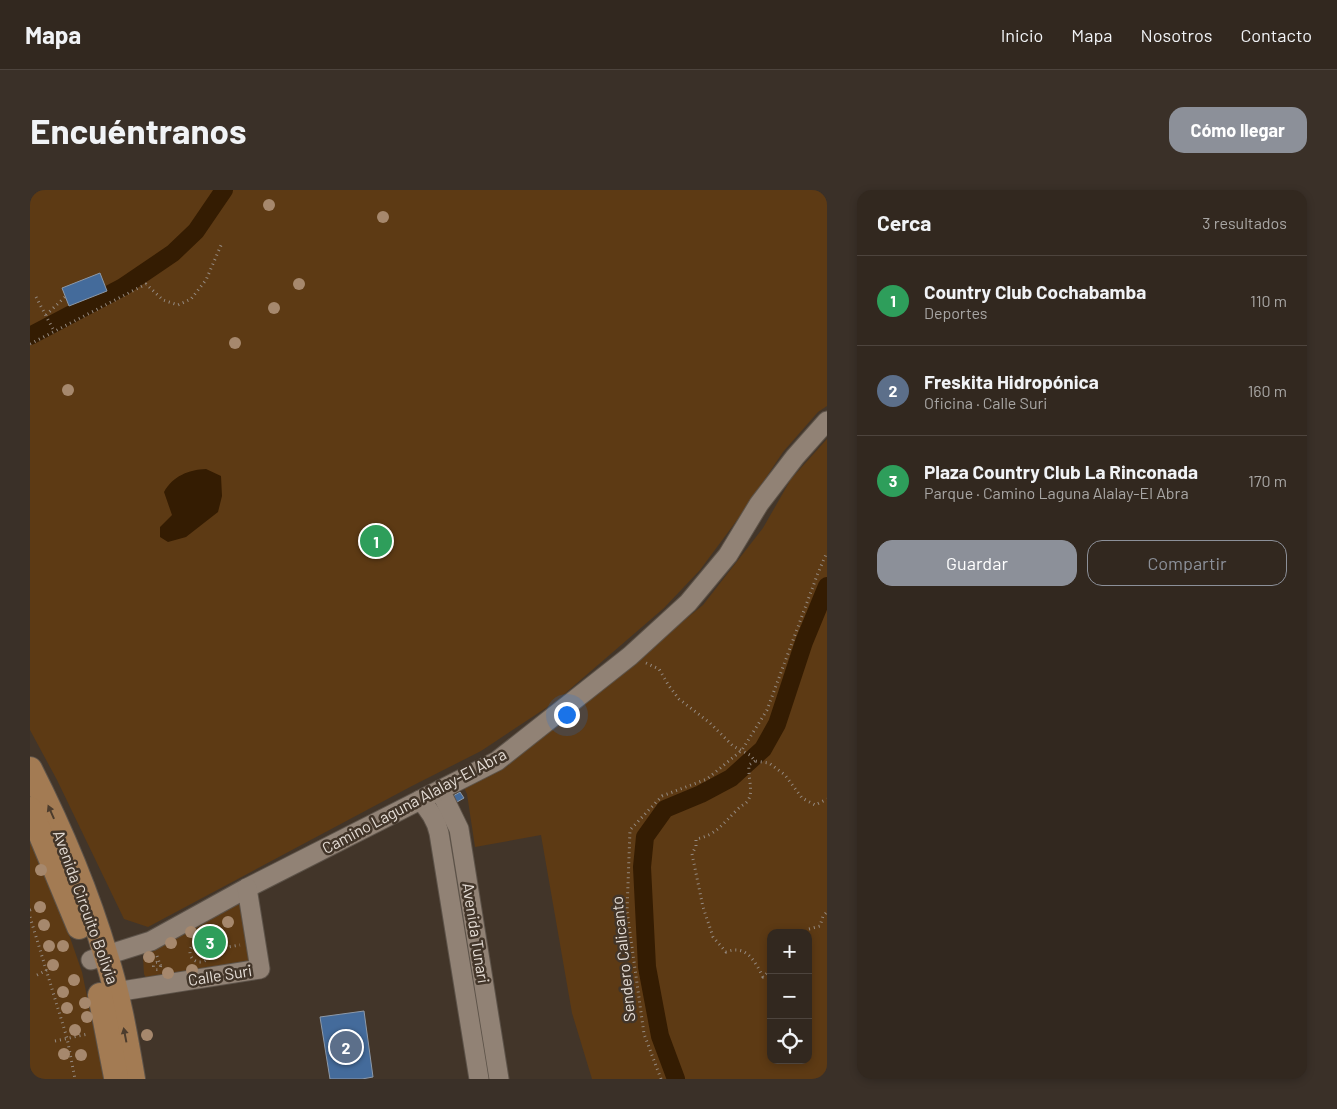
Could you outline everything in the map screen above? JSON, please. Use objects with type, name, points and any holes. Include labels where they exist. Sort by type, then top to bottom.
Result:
[{"type":"main road","name":"Avenida Circuito Bolivia","points":[[30,769],[64,840],[133,1079]]},
{"type":"main road","name":"Avenida Circuito Bolivia","points":[[30,809],[68,896],[99,958]]},
{"type":"main road","name":"Avenida Circuito Bolivia","points":[[108,994],[116,1079]]},
{"type":"street","name":"Camino Laguna Alalay-El Abra","points":[[99,958],[151,942],[247,888],[497,761],[630,656],[688,604],[728,554],[759,504],[777,480],[827,421]]},
{"type":"street","name":"Avenida Tunari","points":[[440,790],[459,829],[499,1079]]},
{"type":"street","name":"Avenida Tunari","points":[[420,800],[430,810],[436,820],[439,833],[479,1079]]},
{"type":"street","name":"Calle Suri","points":[[108,994],[260,969],[247,888]]},
{"type":"path","points":[[30,344],[53,329],[146,284],[163,300],[178,305],[191,300],[206,280],[222,243]]},
{"type":"path","points":[[46,315],[66,296]]},
{"type":"path","points":[[36,297],[53,329]]},
{"type":"path","name":"Sendero Calicanto","points":[[661,1079],[644,1034],[627,911],[630,830],[662,796],[706,779],[742,750],[767,710],[827,552]]},
{"type":"path","points":[[630,656],[659,669],[668,686],[680,699],[710,723],[733,746],[750,755],[754,760],[769,763],[785,775],[802,798],[815,805],[827,799]]},
{"type":"path","points":[[754,760],[749,765],[748,781],[751,794],[746,804],[737,809],[731,818],[707,837],[696,839],[696,846],[692,854],[703,907],[713,937],[726,952],[733,949],[749,953],[763,977],[767,973]]},
{"type":"path","points":[[30,910],[49,903]]},
{"type":"path","points":[[809,929],[820,926],[823,916],[827,912]]},
{"type":"path","points":[[30,917],[67,1038],[75,1079]]},
{"type":"path","points":[[198,942],[204,943],[210,950],[208,957],[203,961],[196,961],[190,954],[192,945],[198,942]]},
{"type":"path","points":[[210,950],[241,944]]},
{"type":"path","points":[[37,975],[47,970]]},
{"type":"path","points":[[55,1041],[90,1034]]},
{"type":"shaded area","points":[[30,190],[827,190],[827,406],[818,412],[783,452],[743,512],[700,570],[664,608],[555,702],[481,751],[148,927],[124,919],[57,780],[30,730]]},
{"type":"shaded area","points":[[827,439],[827,1079],[592,1079],[572,1013],[541,835],[475,847],[467,794],[463,786],[502,769],[703,605],[763,528],[791,479]]},
{"type":"shaded area","points":[[206,469],[221,476],[222,496],[218,512],[186,537],[168,542],[160,537],[160,527],[172,515],[164,492],[176,478],[193,471]]},
{"type":"shaded area","points":[[30,834],[50,880],[82,972],[104,1079],[30,1079]]},
{"type":"shaded area","points":[[455,843],[490,1066],[484,1067],[449,844]]},
{"type":"shaded area","points":[[240,903],[252,964],[147,980],[144,974],[143,957],[235,904]]},
{"type":"building","points":[[100,273],[107,291],[69,306],[62,288]]},
{"type":"building","points":[[460,792],[464,798],[457,802],[453,796]]},
{"type":"building","points":[[364,1011],[373,1077],[330,1079],[320,1017]]},
{"type":"waterway","points":[[30,336],[123,287],[173,253],[196,231],[224,190]]},
{"type":"waterway","points":[[676,1079],[660,1036],[647,967],[642,867],[645,837],[665,809],[701,794],[731,778],[763,749],[777,724],[804,642],[827,586]]},
{"type":"place","name":"Country Club Cochabamba","points":[[376,541]]},
{"type":"place","name":"Plaza Country Club La Rinconada","points":[[210,942]]},
{"type":"place","name":"Freskita Hidropónica","points":[[346,1047]]}]
